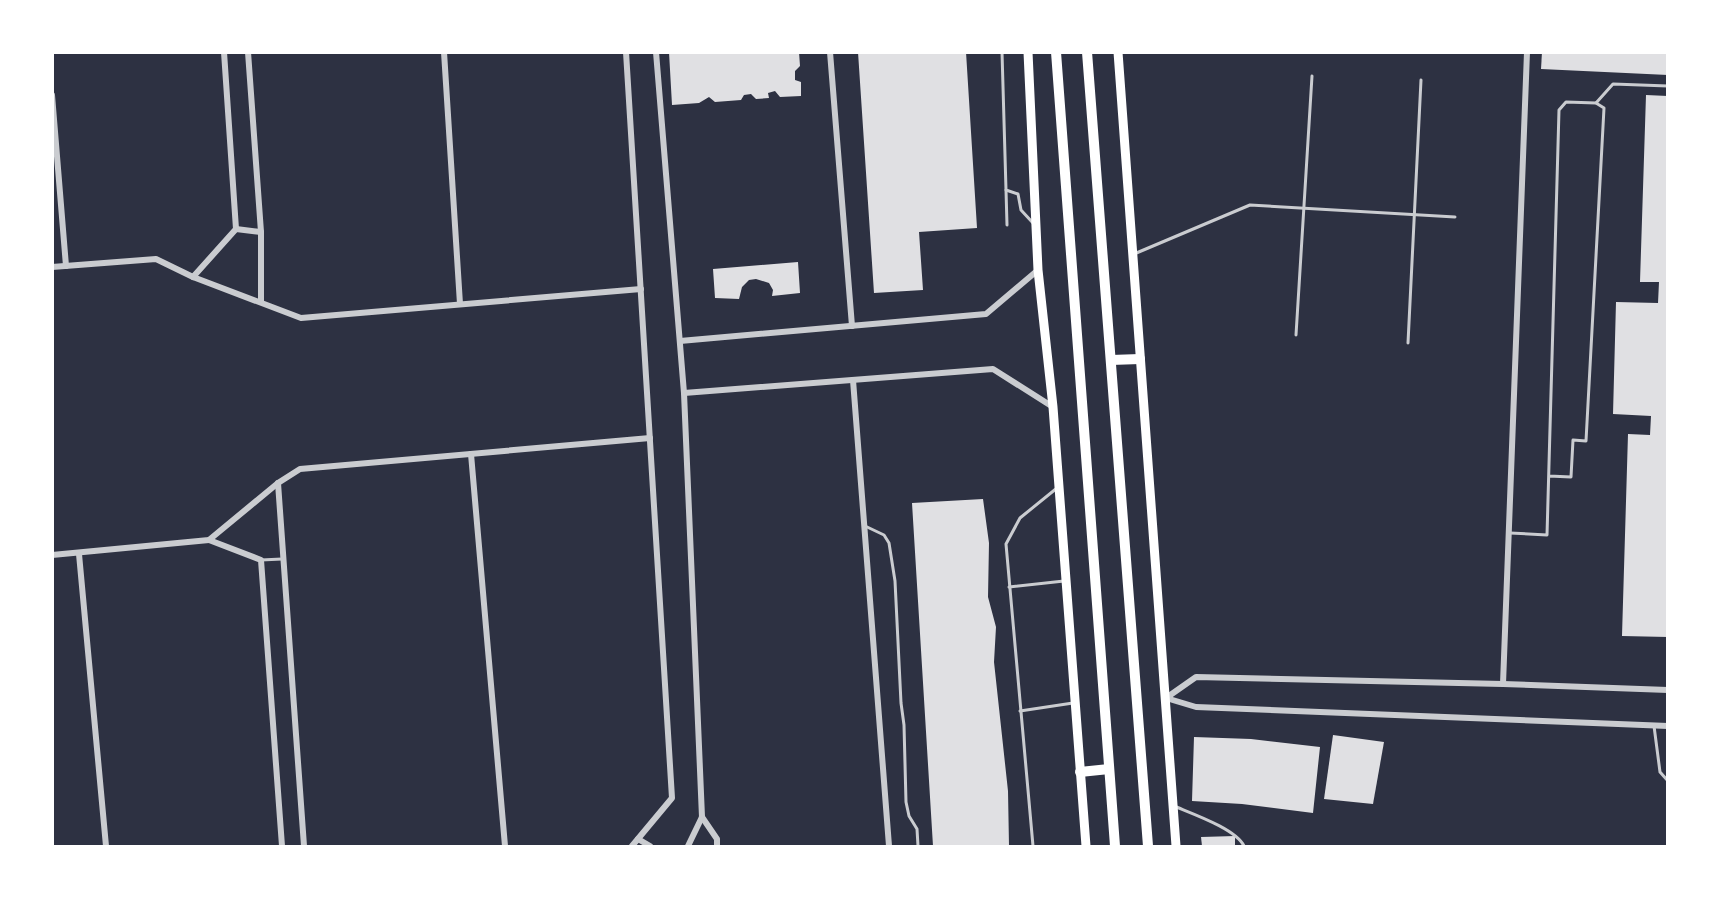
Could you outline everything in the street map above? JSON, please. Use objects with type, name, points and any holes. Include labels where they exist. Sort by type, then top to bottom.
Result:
[{"type":"main road","points":[[1028,52],[1038,270],[1053,408],[1086,846]]},
{"type":"main road","points":[[1056,52],[1115,846]]},
{"type":"main road","points":[[1087,52],[1148,846]]},
{"type":"main road","points":[[1118,52],[1176,846]]},
{"type":"main road","points":[[1111,360],[1140,358]]},
{"type":"main road","points":[[1080,772],[1109,769]]},
{"type":"street","points":[[194,277],[237,229],[224,52]]},
{"type":"street","points":[[248,52],[261,232],[261,302]]},
{"type":"street","points":[[444,52],[460,304]]},
{"type":"street","points":[[626,52],[672,798],[632,846]]},
{"type":"street","points":[[656,52],[684,393],[702,817],[688,846]]},
{"type":"street","points":[[830,52],[852,326]]},
{"type":"street","points":[[1503,684],[1527,52]]},
{"type":"street","points":[[52,95],[66,266]]},
{"type":"street","points":[[237,229],[261,232]]},
{"type":"street","points":[[52,267],[156,260],[301,318],[641,289]]},
{"type":"street","points":[[680,341],[986,314],[1038,270]]},
{"type":"street","points":[[684,393],[993,369],[1053,408]]},
{"type":"street","points":[[853,380],[889,846]]},
{"type":"street","points":[[209,540],[278,483],[300,469],[650,438]]},
{"type":"street","points":[[471,454],[505,846]]},
{"type":"street","points":[[278,483],[304,846]]},
{"type":"street","points":[[52,555],[209,540],[261,560],[282,846]]},
{"type":"street","points":[[79,554],[106,846]]},
{"type":"street","points":[[1166,698],[1196,677],[1668,690]]},
{"type":"street","points":[[1166,698],[1196,707],[1668,726]]},
{"type":"street","points":[[702,817],[717,839],[717,846]]},
{"type":"street","points":[[638,839],[650,846]]},
{"type":"lane","points":[[1002,52],[1007,225]]},
{"type":"lane","points":[[1296,335],[1312,76]]},
{"type":"lane","points":[[1408,343],[1421,80]]},
{"type":"lane","points":[[1596,103],[1613,84],[1668,86]]},
{"type":"lane","points":[[1508,533],[1547,535],[1559,110],[1566,102],[1596,103],[1604,108],[1586,441],[1573,440],[1571,477],[1549,476]]},
{"type":"lane","points":[[1006,190],[1018,194],[1021,210],[1036,225]]},
{"type":"lane","points":[[1132,254],[1250,205],[1455,217]]},
{"type":"lane","points":[[1033,846],[1006,544],[1020,518],[1059,487]]},
{"type":"lane","points":[[864,525],[884,535],[889,543],[895,581],[904,725],[906,802],[909,816],[916,829],[918,846]]},
{"type":"lane","points":[[261,560],[282,559]]},
{"type":"lane","points":[[1010,587],[1066,580]]},
{"type":"lane","points":[[1020,711],[1075,702]]},
{"type":"lane","points":[[1654,726],[1660,772],[1668,781]]},
{"type":"lane","points":[[1173,805],[1225,830],[1240,839],[1244,846]]},
{"type":"building","points":[[669,52],[799,52],[800,66],[795,71],[795,80],[801,82],[801,96],[780,97],[775,91],[768,93],[769,98],[756,99],[751,94],[744,95],[741,100],[715,102],[709,97],[699,103],[672,105]]},
{"type":"building","points":[[858,52],[966,52],[977,228],[919,232],[923,290],[874,293]]},
{"type":"building","points":[[1542,52],[1668,52],[1668,75],[1541,69]]},
{"type":"building","points":[[1646,95],[1668,96],[1668,637],[1622,636],[1628,434],[1650,435],[1651,416],[1613,414],[1616,302],[1658,303],[1659,282],[1640,282]]},
{"type":"building","points":[[798,262],[800,293],[772,296],[773,290],[769,283],[756,279],[749,280],[742,287],[739,299],[715,298],[713,269]]},
{"type":"building","points":[[983,499],[989,543],[988,597],[996,627],[994,662],[1008,791],[1009,846],[933,846],[912,503]]},
{"type":"building","points":[[1333,735],[1384,742],[1373,804],[1324,799]]},
{"type":"building","points":[[1194,737],[1251,739],[1320,747],[1313,813],[1242,804],[1192,801]]},
{"type":"building","points":[[1235,836],[1235,846],[1202,846],[1201,837]]}]
